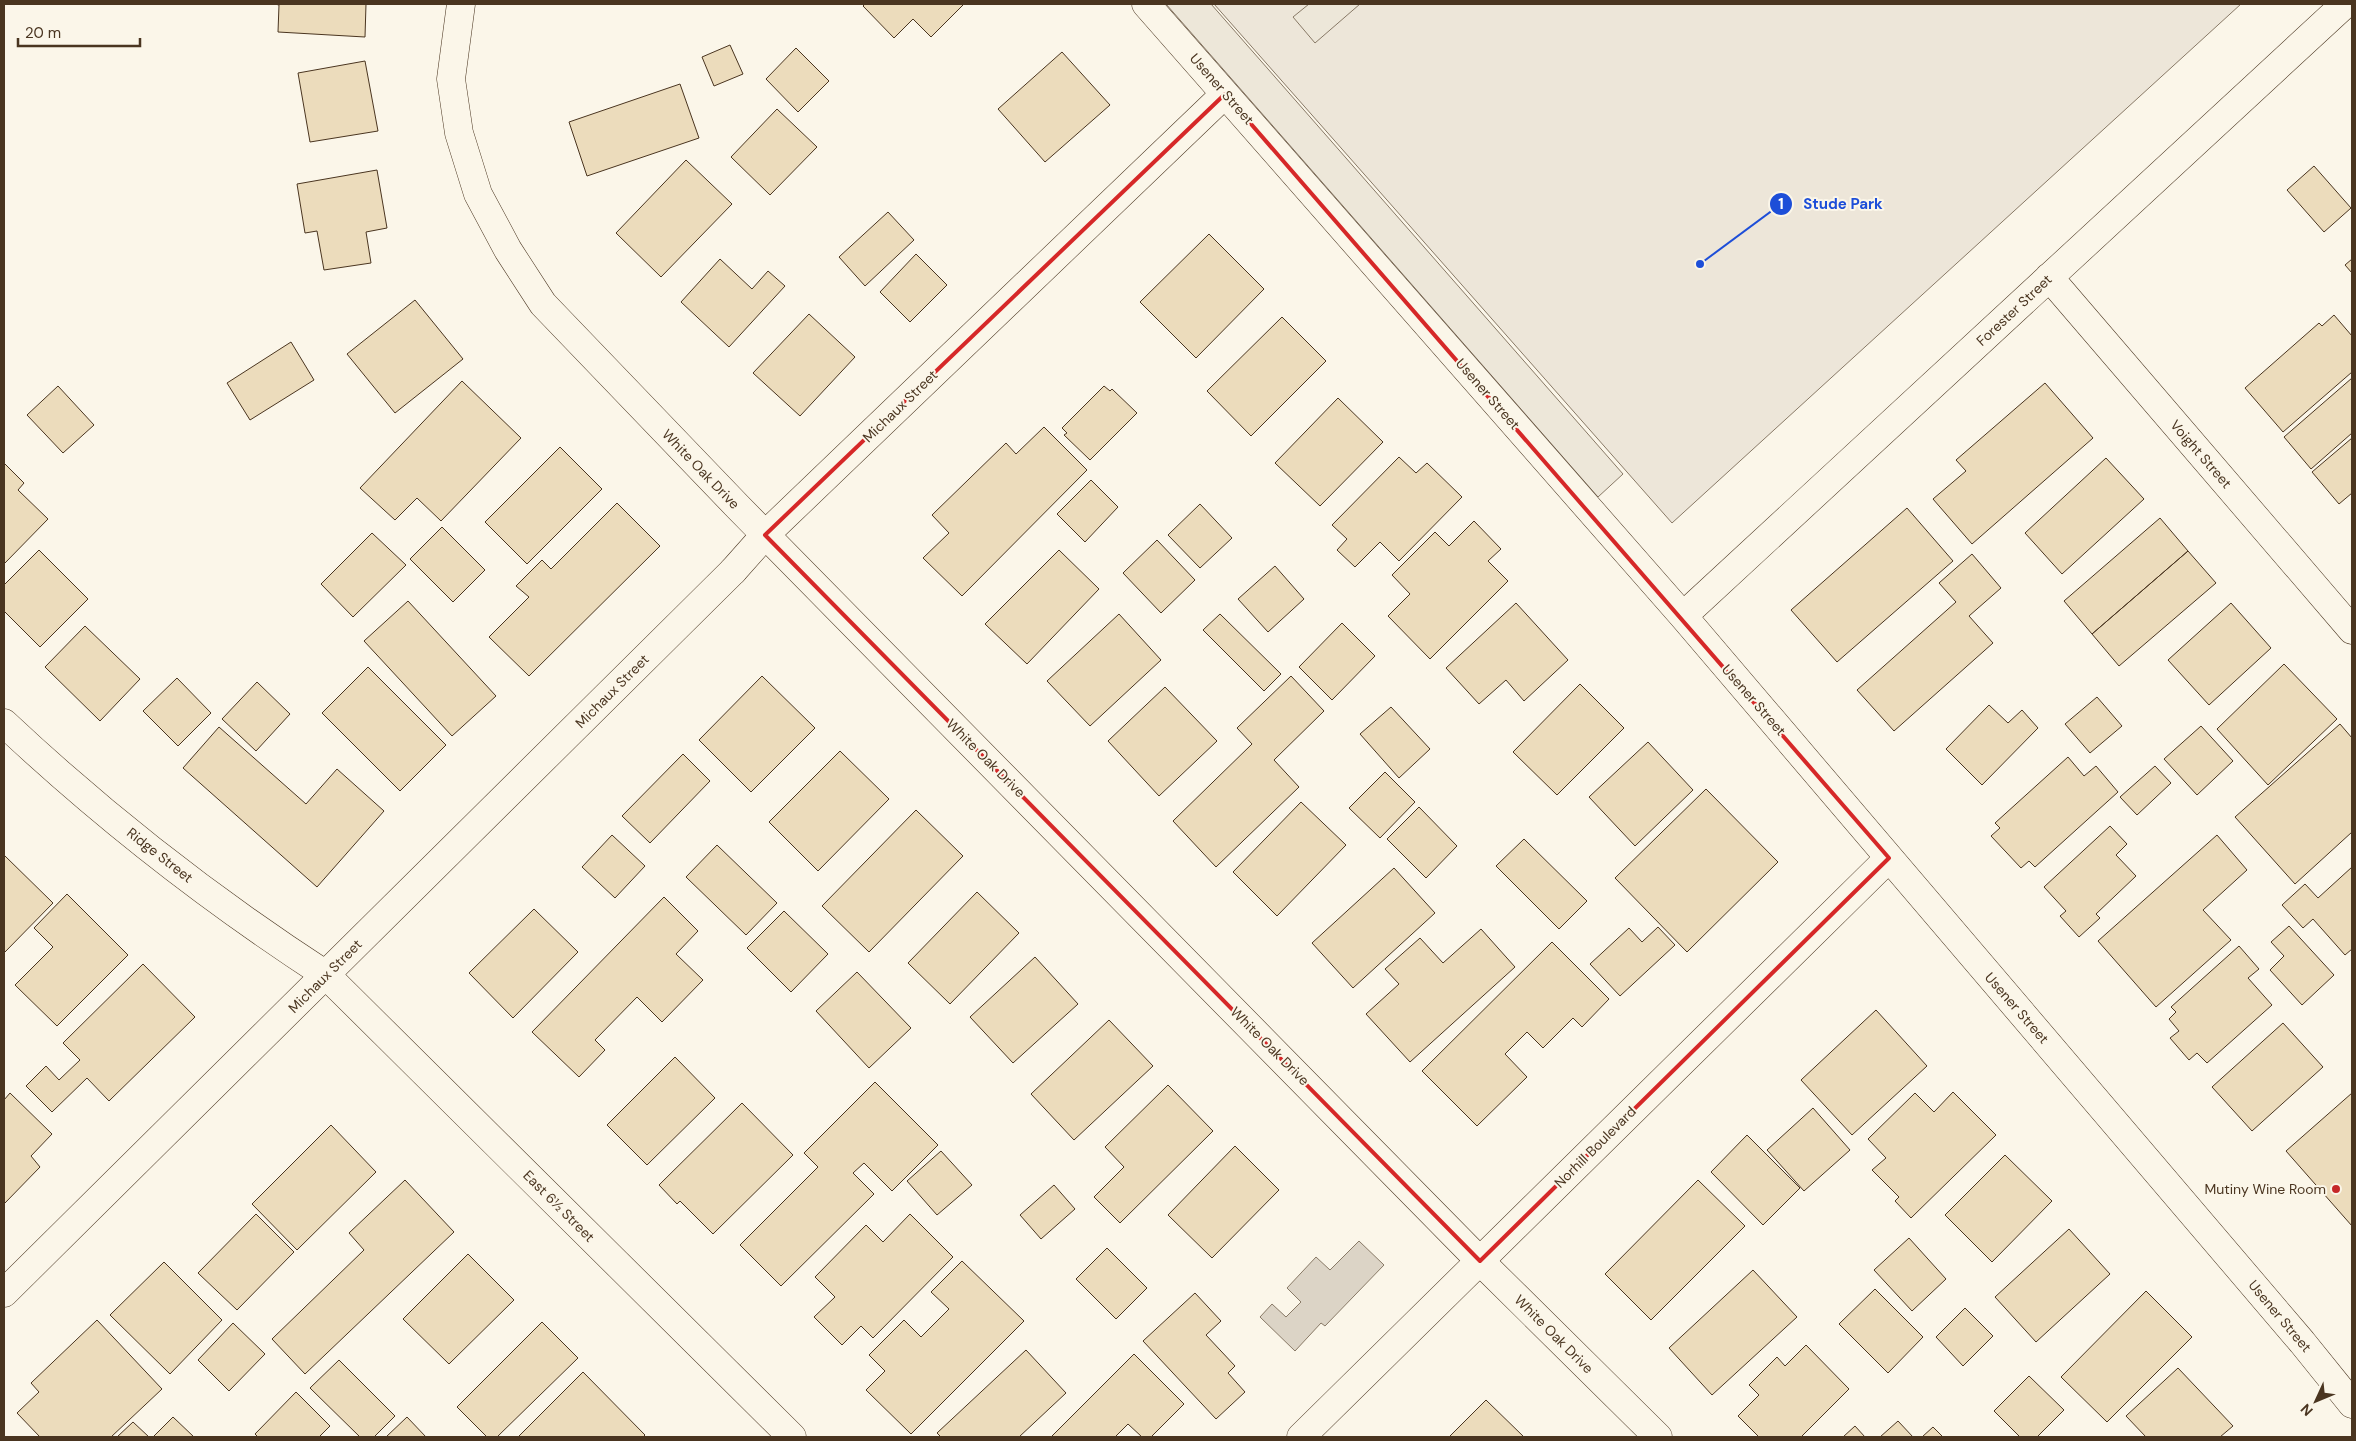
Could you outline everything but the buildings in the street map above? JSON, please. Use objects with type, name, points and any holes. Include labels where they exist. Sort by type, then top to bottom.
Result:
[{"type":"street","name":"White Oak Drive","points":[[461,4],[451,79],[459,133],[478,194],[508,250],[543,304],[765,535],[1480,1261],[1658,1437]]},
{"type":"street","name":"Usener Street","points":[[1146,4],[1683,616],[2302,1342],[2352,1404]]},
{"type":"street","name":"Forester Street","points":[[1683,616],[2345,4]]},
{"type":"street","name":"Michaux Street","points":[[4,1293],[733,570],[765,535],[1226,94]]},
{"type":"street","name":"Voight Street","points":[[2049,277],[2352,630]]},
{"type":"street","name":"Ridge Street","points":[[4,723],[50,766],[146,844],[270,939],[326,975]]},
{"type":"street","name":"Norhill Boulevard","points":[[1301,1437],[1888,858]]},
{"type":"street","name":"East 6½ Street","points":[[326,975],[792,1437]]},
{"type":"highlighted area","points":[[1225,94],[1889,858],[1480,1261],[765,535]]},
{"type":"shaded area","points":[[1166,4],[1211,4],[1623,474],[1598,497]]},
{"type":"shaded area","points":[[1214,4],[2241,4],[1672,523]]},
{"type":"shaded area","points":[[1309,4],[1360,4],[1315,43],[1293,17]]},
{"type":"shaded area","points":[[1359,1241],[1384,1265],[1325,1326],[1321,1323],[1295,1351],[1260,1317],[1272,1304],[1286,1317],[1301,1302],[1287,1288],[1316,1257],[1330,1270]]},
{"type":"place","name":"Stude Park","points":[[1700,264]]},
{"type":"place","name":"Mutiny Wine Room","points":[[2336,1189]]}]
